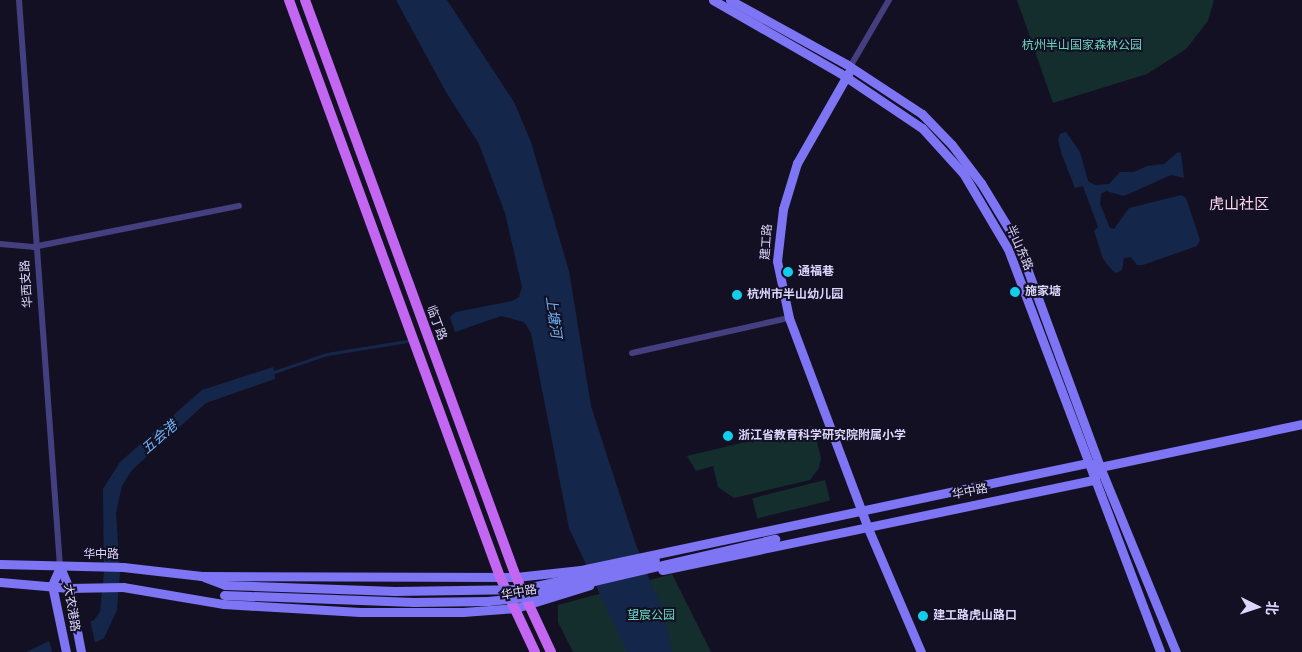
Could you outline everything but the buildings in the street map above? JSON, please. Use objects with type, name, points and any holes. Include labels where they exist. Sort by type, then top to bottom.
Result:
[{"type":"main road","points":[[289,0],[500,577],[535,652]]},
{"type":"main road","name":"临丁路","points":[[305,0],[516,577],[551,652]]},
{"type":"main road","name":"半山东路","points":[[713,0],[847,78],[922,128],[963,173],[1008,249],[1093,480],[1160,652]]},
{"type":"main road","name":"半山东路","points":[[730,0],[850,67],[922,114],[952,144],[997,207],[1018,244],[1100,467],[1176,652]]},
{"type":"main road","name":"建工路","points":[[850,67],[847,78],[796,163],[783,209],[777,261],[789,318],[867,526]]},
{"type":"main road","name":"华中路","points":[[0,564],[60,567],[123,567],[201,576],[516,577],[581,570],[1087,463],[1100,467],[1302,424]]},
{"type":"main road","points":[[1093,480],[1100,467]]},
{"type":"main road","name":"华中路","points":[[0,582],[52,585],[69,588],[123,587],[223,604],[360,612],[463,612],[516,608],[531,606],[588,586],[650,572],[839,531],[1093,480]]},
{"type":"main road","name":"华中路","points":[[196,598],[224,595],[414,602],[488,601],[525,597],[774,536],[837,517]]},
{"type":"main road","points":[[867,526],[921,652]]},
{"type":"main road","name":"华中路","points":[[201,576],[225,585],[395,590],[522,589],[774,536],[839,531]]},
{"type":"main road","name":"大农港路","points":[[60,567],[52,585],[66,652]]},
{"type":"main road","name":"大农港路","points":[[60,567],[69,588],[81,652]]},
{"type":"street","name":"华西支路","points":[[18,0],[60,567]]},
{"type":"street","points":[[850,67],[889,0]]},
{"type":"street","points":[[0,244],[36,246],[240,206]]},
{"type":"street","points":[[632,353],[789,318]]},
{"type":"green space","name":"杭州半山国家森林公园","points":[[1017,0],[1214,0],[1208,21],[1186,49],[1147,74],[1053,103]]},
{"type":"green space","points":[[812,426],[815,435],[811,437],[817,442],[821,458],[819,468],[810,480],[734,498],[718,487],[713,466],[696,471],[687,456]]},
{"type":"green space","points":[[825,480],[830,500],[757,519],[752,498]]},
{"type":"green space","name":"望宸公园","points":[[672,574],[711,652],[573,652],[558,622],[558,605]]},
{"type":"water","name":"上塘河","points":[[396,0],[447,0],[514,102],[531,142],[569,271],[591,406],[635,542],[653,589],[663,608],[672,652],[627,652],[569,528],[531,333],[524,322],[501,316],[455,332],[450,317],[456,312],[512,301],[519,297],[522,287],[505,213],[479,144],[446,92]]},
{"type":"water","points":[[1066,132],[1080,152],[1088,181],[1095,185],[1109,184],[1120,172],[1134,172],[1147,166],[1164,164],[1178,152],[1181,153],[1184,178],[1171,175],[1124,196],[1106,191],[1101,194],[1100,204],[1110,228],[1114,229],[1129,208],[1181,195],[1186,198],[1200,240],[1197,246],[1143,265],[1137,265],[1131,257],[1124,258],[1122,270],[1116,273],[1112,270],[1103,259],[1094,231],[1098,227],[1083,186],[1075,188],[1062,155],[1058,140],[1060,134]]},
{"type":"water","points":[[273,367],[275,379],[206,403],[132,470],[122,486],[116,513],[120,573],[117,610],[104,638],[77,652],[26,652],[94,620],[100,612],[104,572],[103,489],[120,462],[202,390]]},
{"type":"pier","points":[[90,620],[96,647],[84,652],[52,652],[49,640]]},
{"type":"waterway","name":"五会港","points":[[271,373],[327,354],[407,341]]},
{"type":"place","name":"通福巷","points":[[788,272]]},
{"type":"place","name":"施家塘","points":[[1015,292]]},
{"type":"place","name":"杭州市半山幼儿园","points":[[737,295]]},
{"type":"place","name":"浙江省教育科学研究院附属小学","points":[[728,436]]},
{"type":"place","name":"建工路虎山路口","points":[[923,616]]},
{"type":"district","name":"虎山社区","points":[[1239,205]]}]
